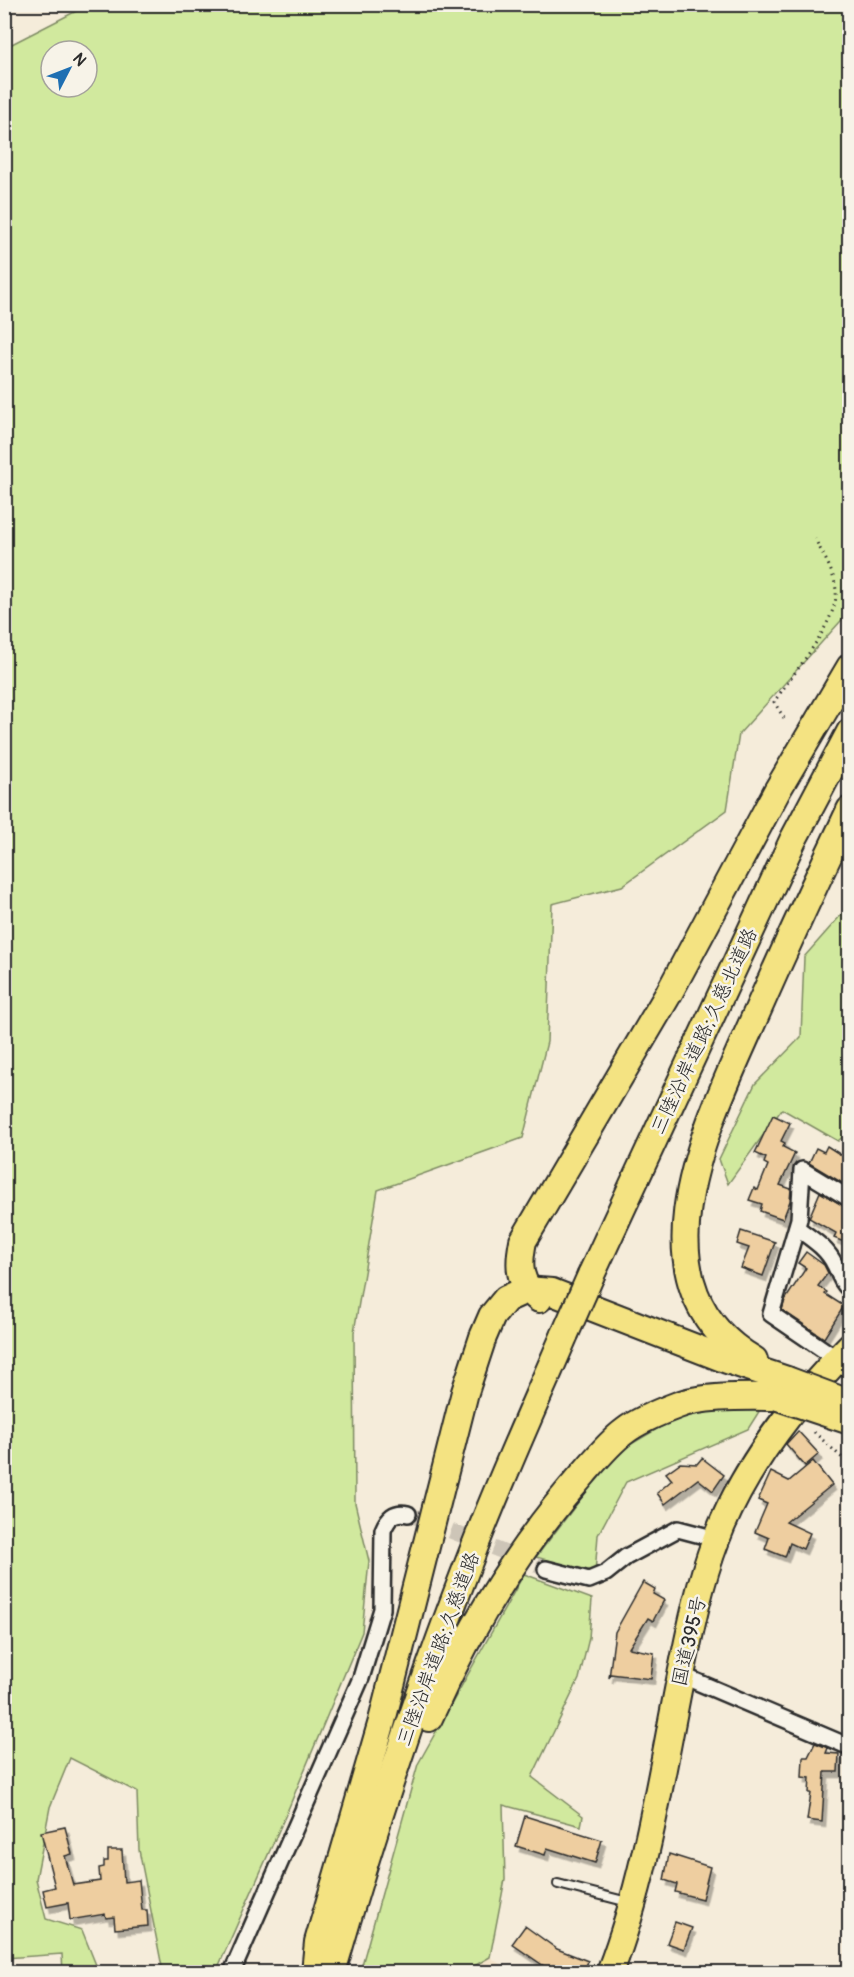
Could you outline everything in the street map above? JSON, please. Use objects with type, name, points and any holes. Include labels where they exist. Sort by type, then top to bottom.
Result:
[{"type":"highway","points":[[849,667],[777,789],[669,993],[523,1241],[519,1261],[526,1290],[549,1307],[783,1388],[849,1404]]},
{"type":"highway","name":"三陸沿岸道路;久慈北道路","points":[[565,1334],[793,840],[849,732]]},
{"type":"highway","points":[[849,810],[730,1076],[695,1165],[687,1200],[687,1249],[692,1280],[706,1317],[732,1348],[783,1388],[849,1421]]},
{"type":"highway","points":[[315,1972],[318,1942],[382,1721],[465,1392],[492,1316],[506,1299],[526,1290]]},
{"type":"highway","name":"三陸沿岸道路;久慈道路","points":[[332,1972],[360,1876],[394,1774],[473,1550],[565,1334]]},
{"type":"highway","name":"国道395号","points":[[610,1972],[626,1932],[633,1904],[692,1615],[717,1539],[752,1468],[781,1423],[843,1353]]},
{"type":"highway","points":[[394,1774],[427,1723],[451,1669],[499,1587],[559,1501],[625,1430],[680,1404],[783,1388]]},
{"type":"street","points":[[843,1353],[771,1314],[797,1228],[802,1170],[849,1199]]},
{"type":"street","points":[[797,1228],[820,1244],[834,1264],[841,1282],[849,1290]]},
{"type":"street","points":[[232,1972],[362,1678],[382,1609],[383,1530],[393,1515],[408,1514]]},
{"type":"street","points":[[546,1569],[589,1580],[606,1573],[626,1557],[678,1529],[717,1539]]},
{"type":"street","points":[[681,1674],[849,1747]]},
{"type":"lane","points":[[558,1884],[633,1904]]},
{"type":"path","points":[[784,718],[774,702],[831,616],[836,592],[831,569],[815,539]]},
{"type":"path","points":[[813,1431],[849,1466]]},
{"type":"shaded area","points":[[490,1957],[511,1972],[464,1972]]},
{"type":"green space","points":[[88,5],[849,5],[849,612],[739,734],[727,810],[622,886],[552,904],[547,1042],[523,1138],[378,1190],[354,1332],[355,1503],[369,1561],[362,1632],[287,1812],[216,1972],[163,1972],[139,1850],[137,1792],[70,1758],[50,1807],[36,1879],[46,1919],[82,1930],[96,1965],[95,1972],[63,1972],[62,1954],[5,1958],[4,48]]},
{"type":"green space","points":[[849,906],[849,1131],[838,1141],[782,1109],[728,1184],[719,1159],[755,1084],[801,1037],[804,957]]},
{"type":"green space","points":[[760,1410],[748,1429],[626,1482],[598,1535],[595,1573],[536,1557],[616,1453],[684,1413]]},
{"type":"green space","points":[[524,1574],[592,1599],[589,1638],[579,1679],[532,1777],[583,1816],[581,1826],[503,1805],[505,1879],[490,1957],[464,1972],[360,1972],[418,1764]]},
{"type":"building","points":[[773,1115],[790,1123],[781,1141],[785,1143],[783,1147],[795,1153],[780,1185],[791,1189],[790,1201],[783,1219],[760,1211],[762,1204],[749,1200],[754,1188],[758,1190],[768,1165],[764,1163],[766,1158],[755,1153]]},
{"type":"building","points":[[827,1146],[849,1160],[849,1187],[809,1163],[816,1148],[824,1152]]},
{"type":"building","points":[[820,1192],[849,1209],[849,1244],[834,1238],[836,1233],[809,1218]]},
{"type":"building","points":[[741,1231],[775,1242],[763,1276],[741,1268],[749,1248],[737,1244]]},
{"type":"building","points":[[806,1252],[824,1265],[828,1273],[818,1286],[827,1292],[825,1294],[844,1306],[824,1338],[782,1310],[785,1300],[806,1268],[798,1263]]},
{"type":"building","points":[[798,1431],[819,1454],[805,1466],[786,1444]]},
{"type":"building","points":[[702,1458],[724,1475],[713,1491],[698,1479],[665,1504],[657,1493],[672,1480],[666,1473],[680,1463],[697,1464]]},
{"type":"building","points":[[813,1461],[832,1485],[786,1522],[810,1533],[803,1549],[790,1543],[785,1557],[765,1549],[769,1538],[755,1532],[767,1504],[758,1500],[771,1472],[789,1481]]},
{"type":"building","points":[[643,1582],[655,1589],[653,1594],[664,1600],[653,1621],[648,1618],[629,1648],[654,1653],[651,1679],[611,1674],[609,1678],[615,1632]]},
{"type":"building","points":[[815,1743],[828,1748],[826,1753],[839,1754],[838,1772],[825,1772],[822,1822],[807,1820],[811,1793],[809,1793],[810,1778],[802,1777],[803,1757],[808,1757]]},
{"type":"building","points":[[525,1816],[602,1840],[595,1863],[547,1848],[545,1855],[516,1846]]},
{"type":"building","points":[[65,1827],[72,1854],[65,1856],[73,1885],[100,1881],[99,1868],[104,1867],[104,1861],[108,1861],[108,1850],[122,1850],[124,1882],[139,1880],[142,1910],[147,1910],[148,1926],[115,1929],[114,1917],[106,1918],[105,1914],[70,1920],[68,1903],[47,1907],[43,1890],[55,1887],[41,1832]]},
{"type":"building","points":[[669,1854],[710,1867],[702,1899],[675,1892],[677,1884],[664,1880]]},
{"type":"building","points":[[675,1922],[692,1928],[684,1949],[667,1943]]},
{"type":"building","points":[[525,1926],[557,1949],[588,1961],[584,1972],[566,1972],[544,1966],[512,1944]]},
{"type":"tunnel","points":[[408,1514],[546,1569]]}]
